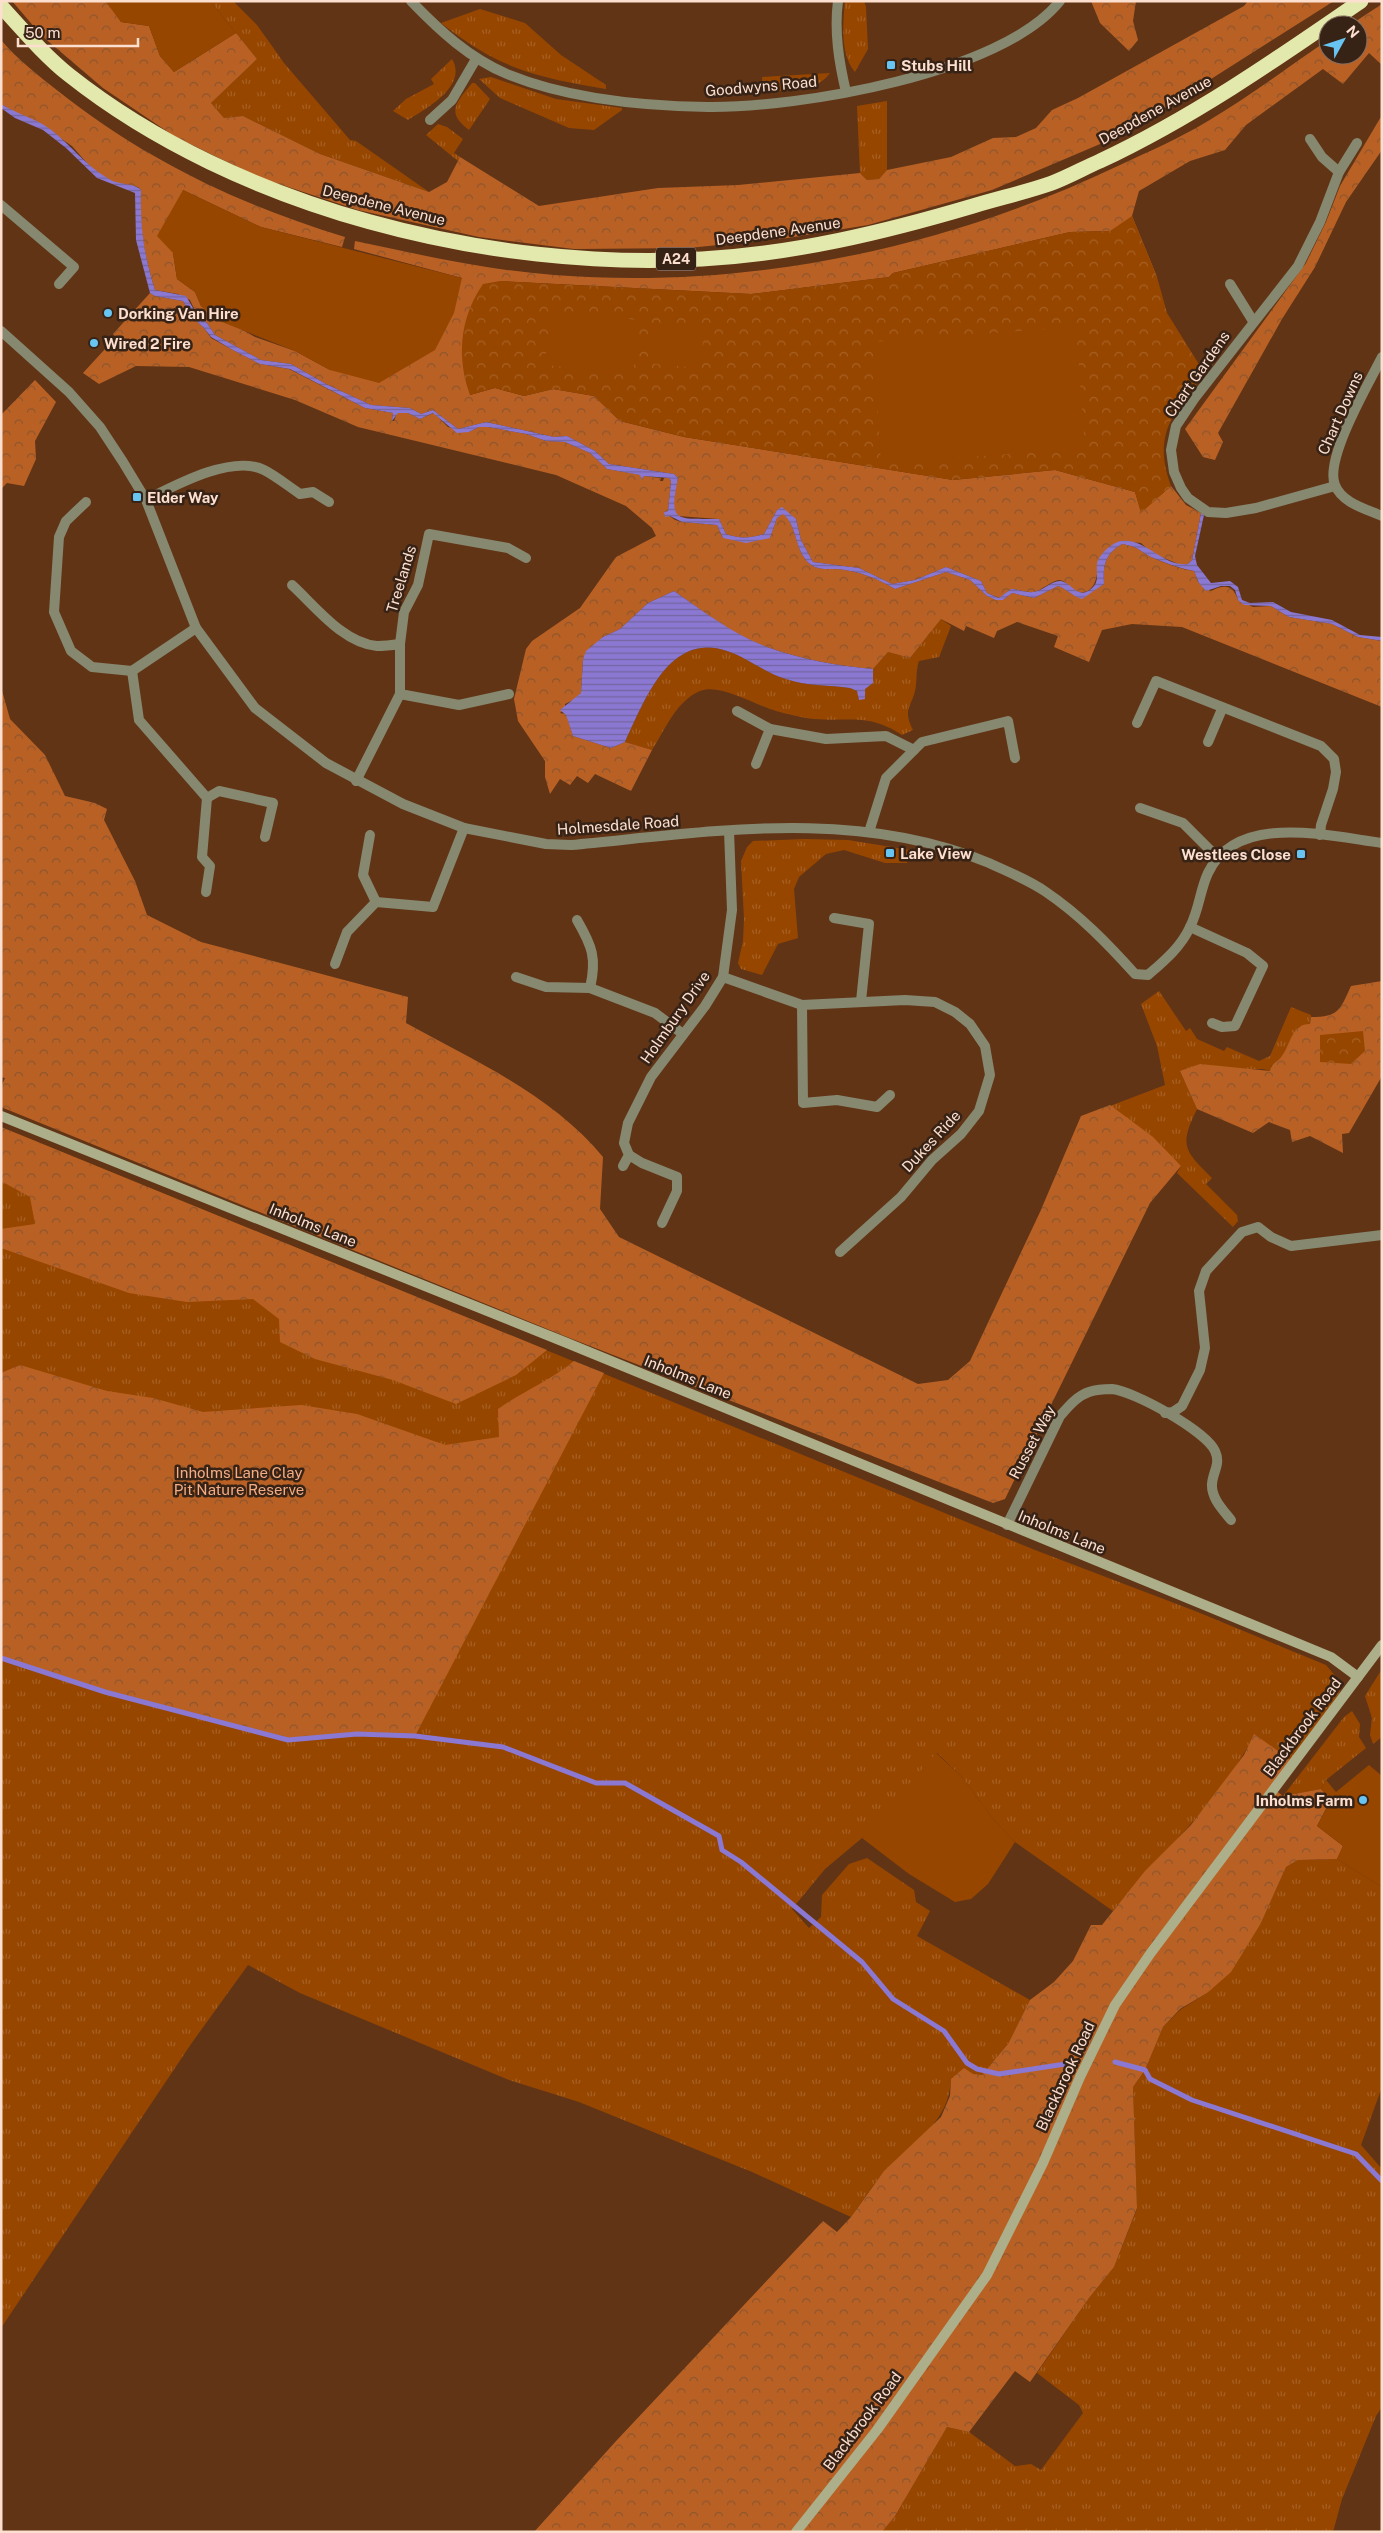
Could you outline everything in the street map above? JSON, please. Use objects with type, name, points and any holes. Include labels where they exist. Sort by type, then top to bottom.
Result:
[{"type":"highway","name":"Deepdene Avenue","points":[[1,6],[38,46],[68,74],[130,120],[232,174],[299,200],[365,221],[478,245],[588,260],[675,260],[703,259],[809,246],[904,226],[1053,183],[1129,147],[1198,109],[1361,1]]},
{"type":"street","name":"Goodwyns Road","points":[[411,1],[434,25],[476,59],[508,74],[554,90],[652,103],[709,107],[752,105],[846,92],[970,60],[1008,43],[1030,29],[1060,1]]},
{"type":"street","points":[[838,1],[836,20],[840,65],[846,92]]},
{"type":"street","points":[[430,120],[452,100],[476,59]]},
{"type":"street","points":[[1310,139],[1322,157],[1339,172]]},
{"type":"street","name":"Chart Gardens","points":[[1335,486],[1256,508],[1226,513],[1208,512],[1197,506],[1181,488],[1172,461],[1176,426],[1253,322],[1278,295],[1298,266],[1320,222],[1339,172],[1357,143]]},
{"type":"street","points":[[1,205],[74,267],[59,284]]},
{"type":"street","points":[[1230,284],[1253,322]]},
{"type":"street","name":"Holmesdale Road","points":[[1,331],[69,392],[100,427],[146,500],[196,628],[255,708],[326,763],[403,804],[464,828],[546,844],[571,845],[729,831],[812,828],[897,835],[929,842],[971,856],[1046,891],[1105,941],[1135,974],[1148,975],[1174,952],[1190,927]]},
{"type":"street","name":"Chart Downs","points":[[1335,486],[1332,468],[1339,445],[1382,357]]},
{"type":"street","points":[[146,500],[205,472],[236,466],[262,469],[300,494],[313,492],[329,502]]},
{"type":"street","points":[[1335,486],[1350,502],[1382,516]]},
{"type":"street","points":[[86,502],[66,520],[59,537],[54,612],[71,651],[92,667],[132,671],[196,628]]},
{"type":"street","name":"Treelands","points":[[356,780],[400,694],[400,644],[404,612],[418,585],[429,534],[508,548],[526,558]]},
{"type":"street","points":[[292,585],[340,630],[355,640],[376,646],[400,644]]},
{"type":"street","points":[[132,671],[138,720],[207,798],[202,857],[210,866],[206,892]]},
{"type":"street","points":[[1138,723],[1156,681],[1222,709],[1321,746],[1334,759],[1336,772],[1320,835]]},
{"type":"street","points":[[400,694],[459,706],[509,694]]},
{"type":"street","points":[[1208,742],[1222,709]]},
{"type":"street","points":[[737,711],[770,730],[826,738],[886,736],[914,750]]},
{"type":"street","points":[[869,832],[886,778],[922,742],[1008,721],[1015,758]]},
{"type":"street","points":[[756,764],[770,730]]},
{"type":"street","points":[[207,798],[219,791],[273,803],[265,837]]},
{"type":"street","points":[[1140,808],[1183,823],[1217,857]]},
{"type":"street","points":[[376,902],[433,907],[464,828]]},
{"type":"street","name":"Holmbury Drive","points":[[629,1155],[624,1143],[628,1123],[651,1077],[723,978],[732,910],[729,831]]},
{"type":"street","points":[[1212,1023],[1222,1027],[1234,1026],[1263,966],[1247,953],[1190,927],[1207,874],[1217,857],[1236,842],[1253,835],[1272,833],[1320,835],[1382,843]]},
{"type":"street","points":[[370,835],[363,875],[376,902]]},
{"type":"street","points":[[335,964],[347,932],[376,902]]},
{"type":"street","points":[[834,918],[869,924],[861,1001]]},
{"type":"street","points":[[577,920],[590,942],[594,967],[590,988]]},
{"type":"street","points":[[516,977],[546,987],[590,988],[655,1012],[683,1034]]},
{"type":"street","name":"Dukes Ride","points":[[723,978],[802,1005],[861,1001],[935,1002],[955,1012],[970,1024],[985,1046],[990,1075],[979,1111],[961,1134],[932,1160],[901,1197],[840,1252]]},
{"type":"street","points":[[802,1005],[803,1103],[837,1100],[877,1106],[890,1095]]},
{"type":"street","name":"Inholms Lane","points":[[1,1116],[567,1343],[1330,1657],[1358,1677]]},
{"type":"street","points":[[623,1166],[629,1155],[642,1164],[677,1177],[677,1191],[662,1223]]},
{"type":"street","points":[[1165,1413],[1173,1412],[1182,1406],[1200,1370],[1206,1348],[1199,1291],[1206,1271],[1242,1232],[1258,1226],[1270,1237],[1291,1246],[1382,1235]]},
{"type":"street","name":"Russet Way","points":[[1007,1525],[1060,1416],[1073,1401],[1090,1392],[1112,1389],[1137,1396],[1196,1430],[1215,1450],[1218,1465],[1212,1484],[1213,1492],[1215,1499],[1231,1520]]},
{"type":"street","name":"Blackbrook Road","points":[[796,2532],[877,2430],[987,2275],[1043,2163],[1080,2077],[1115,2005],[1150,1954],[1382,1645]]},
{"type":"green space","points":[[12,1],[107,1],[121,22],[149,26],[160,56],[174,72],[236,33],[257,59],[211,103],[224,118],[243,116],[320,154],[429,192],[447,182],[460,157],[539,206],[658,188],[738,185],[860,173],[867,180],[879,179],[887,170],[951,157],[993,138],[1016,137],[1036,128],[1052,110],[1078,98],[1244,6],[1248,1],[1334,1],[1126,133],[992,190],[868,225],[788,238],[688,248],[574,249],[479,237],[358,210],[258,177],[174,136],[103,88],[42,36]]},
{"type":"green space","points":[[210,1],[233,1],[257,25],[284,63],[350,140],[356,141],[429,192],[320,154],[243,116],[224,118],[211,103],[257,59]]},
{"type":"green space","points":[[210,1],[236,33],[174,72],[160,56],[149,26],[121,22],[106,2]]},
{"type":"green space","points":[[845,1],[864,1],[866,7],[868,49],[855,72],[850,65],[845,47],[843,28]]},
{"type":"green space","points":[[1091,1],[1136,1],[1133,21],[1138,40],[1129,51],[1100,23]]},
{"type":"green space","points":[[1382,4],[1382,65],[1369,53],[1368,54],[1368,15],[1365,15]]},
{"type":"green space","points":[[480,9],[525,23],[561,55],[606,85],[606,89],[559,80],[519,69],[481,51],[441,23]]},
{"type":"green space","points":[[1,40],[21,61],[91,116],[159,159],[231,195],[345,237],[342,247],[261,227],[183,190],[173,253],[177,279],[195,292],[201,306],[255,337],[295,351],[330,370],[462,278],[354,249],[355,241],[504,270],[554,275],[627,278],[700,276],[772,269],[844,257],[915,241],[985,220],[1053,194],[1176,139],[1253,92],[1318,47],[1318,65],[1359,65],[1343,84],[1323,69],[1246,125],[1225,150],[1190,161],[1139,191],[1132,216],[1157,277],[1121,256],[1110,231],[1070,232],[893,273],[889,277],[751,294],[500,281],[470,395],[495,388],[524,396],[553,389],[594,396],[620,421],[684,437],[953,480],[1055,470],[1135,492],[1141,512],[1171,486],[1186,505],[1201,513],[1192,560],[1188,564],[1181,565],[1152,553],[1141,543],[1121,541],[1097,564],[1096,580],[1094,585],[1086,592],[1075,591],[1064,581],[1059,580],[1034,592],[1011,589],[1000,598],[987,593],[981,581],[946,567],[915,580],[892,584],[859,568],[813,562],[801,540],[796,519],[777,510],[764,534],[745,537],[731,536],[726,534],[719,519],[678,516],[673,508],[678,478],[674,474],[609,464],[595,451],[567,436],[554,437],[486,422],[458,429],[433,410],[421,414],[410,408],[371,405],[326,384],[291,364],[261,360],[215,335],[207,323],[197,315],[190,300],[178,294],[155,290],[143,241],[141,190],[138,187],[113,182],[94,171],[72,146],[35,121],[19,115],[1,104]]},
{"type":"green space","points":[[452,59],[455,78],[450,87],[434,103],[408,120],[393,111],[406,99],[434,84],[431,79]]},
{"type":"green space","points":[[830,73],[824,80],[808,88],[763,91],[762,77]]},
{"type":"green space","points":[[491,77],[556,99],[622,108],[622,110],[594,130],[569,128],[500,98],[479,79]]},
{"type":"green space","points":[[472,83],[475,83],[490,99],[469,130],[457,118],[455,112],[458,101]]},
{"type":"green space","points":[[887,101],[887,170],[879,179],[867,180],[860,173],[857,106]]},
{"type":"green space","points":[[1382,115],[1382,150],[1346,202],[1315,267],[1282,319],[1218,433],[1223,442],[1215,460],[1203,457],[1185,429],[1306,263],[1326,222],[1340,186]]},
{"type":"green space","points":[[438,124],[447,127],[463,139],[454,153],[460,157],[458,161],[426,135]]},
{"type":"green space","points":[[183,190],[261,227],[462,278],[454,313],[435,350],[379,383],[330,370],[295,351],[217,320],[201,306],[195,292],[177,279],[173,253],[157,236]]},
{"type":"green space","points":[[1132,216],[1157,277],[1167,313],[1205,374],[1175,413],[1165,438],[1166,468],[1171,486],[1141,513],[1135,492],[1055,470],[953,480],[684,437],[620,421],[594,396],[553,389],[524,396],[495,388],[470,395],[466,381],[462,352],[465,324],[469,310],[483,284],[500,281],[751,294],[889,277],[893,273],[1070,232],[1110,231]]},
{"type":"green space","points":[[150,293],[155,296],[183,301],[193,318],[211,338],[231,349],[260,364],[289,369],[365,408],[393,413],[392,421],[394,421],[397,413],[408,413],[420,419],[434,413],[448,427],[469,432],[479,427],[488,427],[526,434],[546,441],[565,442],[590,453],[607,469],[641,475],[642,480],[644,476],[661,478],[660,481],[663,481],[664,478],[669,478],[671,481],[668,511],[664,512],[675,520],[682,522],[717,525],[723,538],[770,538],[777,518],[783,513],[788,518],[801,552],[805,559],[813,566],[860,573],[895,589],[946,572],[970,580],[987,596],[1003,600],[1012,593],[1034,598],[1058,586],[1082,598],[1104,584],[1106,561],[1112,552],[1122,544],[1132,546],[1167,564],[1194,571],[1199,583],[1211,591],[1220,587],[1228,587],[1234,591],[1238,600],[1253,607],[1271,606],[1289,617],[1332,624],[1358,637],[1382,641],[1382,707],[1182,627],[1132,624],[1102,630],[1089,662],[1054,647],[1058,636],[1017,622],[997,631],[994,638],[966,626],[964,631],[941,619],[910,658],[888,652],[873,669],[833,664],[806,658],[755,642],[719,622],[674,591],[648,603],[620,629],[603,637],[583,659],[581,693],[577,698],[565,704],[565,708],[560,713],[566,714],[573,736],[611,748],[625,742],[652,750],[631,791],[595,774],[588,783],[577,776],[570,785],[560,779],[550,794],[545,777],[545,761],[518,721],[514,699],[526,649],[532,641],[580,608],[616,557],[656,536],[652,528],[626,506],[556,475],[358,427],[295,400],[189,367],[136,366],[99,384],[83,373],[116,337],[113,334]]},
{"type":"green space","points":[[550,312],[639,320],[633,373],[545,365]]},
{"type":"green space","points":[[652,325],[704,330],[700,368],[648,363]]},
{"type":"green space","points":[[1076,327],[1085,449],[881,463],[873,342]]},
{"type":"green space","points":[[35,380],[56,402],[35,441],[36,459],[24,486],[7,483],[1,489],[1,415]]},
{"type":"green space","points":[[941,619],[951,626],[939,657],[919,661],[915,692],[908,711],[913,730],[902,735],[890,728],[869,721],[800,717],[776,711],[727,692],[708,689],[700,691],[684,702],[672,717],[652,750],[625,742],[650,690],[661,674],[674,660],[689,651],[707,648],[727,651],[771,673],[793,681],[850,688],[857,691],[859,700],[865,688],[873,683],[873,669],[888,652],[910,658]]},
{"type":"green space","points":[[1,687],[10,719],[45,755],[65,796],[95,803],[107,809],[104,820],[135,881],[147,915],[201,942],[408,997],[406,1023],[485,1066],[536,1097],[583,1135],[603,1157],[600,1209],[619,1237],[918,1384],[948,1380],[970,1361],[1040,1212],[1081,1116],[1110,1105],[1153,1137],[1181,1166],[1150,1203],[1005,1499],[993,1503],[562,1335],[1,1107],[1,1087],[5,1078],[1,1077]]},
{"type":"green space","points":[[848,840],[910,850],[907,863],[885,863],[844,850],[826,854],[799,877],[794,889],[798,938],[778,944],[762,975],[741,969],[738,963],[743,941],[744,919],[741,861],[747,847],[753,841]]},
{"type":"green space","points":[[1382,981],[1382,1076],[1349,1133],[1342,1134],[1343,1153],[1310,1136],[1292,1142],[1290,1130],[1269,1122],[1253,1133],[1197,1109],[1180,1071],[1200,1064],[1270,1071],[1272,1066],[1282,1056],[1299,1027],[1310,1024],[1311,1017],[1333,1014],[1341,1006],[1351,986]]},
{"type":"green space","points":[[1159,991],[1186,1031],[1190,1028],[1197,1039],[1224,1051],[1227,1047],[1259,1061],[1270,1056],[1291,1007],[1311,1015],[1310,1025],[1299,1027],[1282,1057],[1271,1066],[1270,1071],[1263,1069],[1180,1071],[1197,1109],[1188,1131],[1187,1147],[1195,1161],[1212,1178],[1206,1184],[1237,1215],[1238,1221],[1233,1227],[1177,1173],[1181,1166],[1110,1106],[1165,1085],[1157,1046],[1141,1004]]},
{"type":"green space","points":[[1363,1031],[1365,1051],[1351,1064],[1320,1062],[1320,1035]]},
{"type":"green space","points":[[1,1127],[1035,1550],[1195,1611],[1326,1665],[1337,1678],[1340,1692],[1292,1761],[1254,1735],[1225,1783],[1113,1911],[1015,1842],[994,1820],[962,1777],[937,1753],[887,1813],[862,1838],[825,1869],[792,1909],[809,1928],[821,1917],[822,1895],[849,1864],[867,1858],[914,1890],[916,1902],[930,1911],[917,1936],[1030,2000],[1008,2044],[982,2076],[973,2074],[951,2079],[949,2094],[944,2108],[937,2119],[881,2175],[851,2217],[752,2172],[579,2102],[509,2080],[300,1993],[248,1965],[191,2044],[1,2328]]},
{"type":"green space","points":[[1,1127],[547,1350],[516,1375],[456,1404],[393,1380],[315,1359],[280,1342],[279,1319],[253,1299],[187,1302],[129,1293],[1,1248],[1,1229],[35,1224],[30,1197],[1,1181]]},
{"type":"green space","name":"Inholms Lane Clay Pit Nature Reserve","points":[[574,1361],[604,1373],[415,1736],[357,1734],[288,1740],[105,1692],[1,1658],[1,1373],[20,1365],[107,1391],[153,1398],[203,1412],[301,1405],[357,1414],[445,1445],[499,1437],[498,1409]]},
{"type":"green space","points":[[1382,1669],[1382,1737],[1373,1744],[1370,1735],[1372,1718],[1365,1696]]},
{"type":"green space","points":[[1352,1711],[1360,1724],[1359,1737],[1366,1748],[1326,1780],[1321,1789],[1283,1796],[1344,1717]]},
{"type":"green space","points":[[1254,1734],[1292,1761],[1271,1787],[1283,1796],[1321,1789],[1331,1799],[1317,1826],[1343,1846],[1337,1859],[1298,1860],[1286,1867],[1261,1923],[1231,1972],[1207,1993],[1180,2009],[1163,2027],[1145,2070],[1133,2087],[1137,2208],[1114,2267],[1089,2298],[1030,2382],[1015,2371],[969,2432],[947,2427],[895,2516],[882,2532],[534,2532],[617,2440],[823,2221],[837,2232],[851,2217],[884,2171],[941,2117],[950,2096],[951,2079],[964,2068],[973,2074],[982,2075],[1008,2044],[1030,2000],[1054,1982],[1073,1961],[1091,1925],[1102,1925],[1145,1871],[1191,1825],[1244,1755]]},
{"type":"green space","points":[[936,1753],[962,1777],[994,1820],[1015,1842],[988,1884],[971,1899],[955,1902],[909,1874],[862,1838]]},
{"type":"green space","points":[[1369,1765],[1382,1776],[1382,1887],[1337,1859],[1343,1846],[1317,1826],[1331,1800],[1321,1789],[1326,1780],[1336,1792]]},
{"type":"green space","points":[[1337,1859],[1382,1887],[1382,2087],[1361,2145],[1382,2169],[1382,2407],[1376,2416],[1342,2499],[1333,2532],[882,2532],[895,2516],[947,2427],[969,2432],[1015,2466],[1031,2464],[1041,2470],[1083,2413],[1079,2405],[1037,2373],[1089,2298],[1114,2267],[1137,2209],[1133,2087],[1145,2070],[1163,2027],[1180,2010],[1207,1993],[1261,1923],[1286,1867],[1298,1860]]},
{"type":"shaded area","points":[[1,104],[50,129],[93,168],[109,179],[135,186],[141,190],[141,216],[144,241],[155,290],[186,296],[197,315],[207,323],[215,335],[261,360],[291,364],[326,384],[371,405],[410,408],[421,414],[433,410],[458,429],[486,422],[554,437],[567,436],[595,451],[609,464],[674,474],[678,478],[674,504],[679,516],[693,519],[719,519],[726,534],[745,537],[764,534],[777,510],[782,507],[796,519],[801,540],[813,562],[859,568],[892,584],[915,580],[946,567],[981,581],[987,593],[999,598],[1011,589],[1033,592],[1058,581],[1065,582],[1079,592],[1086,592],[1096,583],[1097,564],[1100,557],[1110,546],[1121,541],[1138,543],[1170,561],[1188,564],[1192,560],[1201,513],[1204,515],[1195,556],[1197,565],[1211,583],[1230,581],[1238,587],[1242,600],[1250,603],[1273,602],[1291,612],[1332,620],[1360,635],[1382,637],[1382,641],[1358,637],[1332,624],[1289,617],[1271,606],[1244,605],[1238,600],[1235,590],[1230,586],[1221,586],[1206,591],[1199,583],[1194,571],[1177,567],[1122,544],[1112,552],[1106,561],[1104,584],[1082,599],[1058,586],[1034,598],[1012,593],[1003,600],[996,600],[987,596],[970,580],[946,572],[895,589],[860,573],[813,566],[805,559],[791,525],[783,514],[777,518],[770,538],[746,543],[723,538],[717,525],[682,522],[670,516],[665,517],[664,512],[668,511],[671,481],[669,478],[644,476],[642,480],[640,475],[607,469],[590,453],[565,442],[546,441],[526,434],[488,427],[479,427],[469,432],[457,433],[433,413],[420,419],[408,413],[398,413],[392,421],[393,413],[365,408],[290,369],[260,364],[231,349],[211,337],[193,318],[183,301],[155,296],[150,293],[136,240],[135,193],[97,178],[66,148],[43,130],[15,118],[1,108]]},
{"type":"shaded area","points":[[674,591],[731,629],[767,647],[820,661],[873,669],[873,683],[865,689],[865,699],[859,700],[857,691],[850,688],[793,681],[771,673],[735,654],[707,648],[689,651],[674,660],[661,674],[650,690],[625,742],[611,748],[573,736],[566,715],[560,710],[581,693],[583,659],[586,651],[603,637],[620,629],[648,603]]},
{"type":"waterway","points":[[1,1658],[105,1692],[288,1740],[357,1734],[415,1736],[503,1747],[596,1783],[625,1783],[719,1836],[722,1850],[741,1862],[862,1962],[893,1999],[944,2031],[967,2063],[977,2069],[999,2074],[1072,2063]]},
{"type":"waterway","points":[[1115,2062],[1145,2070],[1150,2079],[1192,2100],[1356,2154],[1382,2181]]},
{"type":"place","name":"Stubs Hill","points":[[891,65]]},
{"type":"place","name":"Dorking Van Hire","points":[[108,313]]},
{"type":"place","name":"Wired 2 Fire","points":[[94,343]]},
{"type":"place","name":"Elder Way","points":[[137,497]]},
{"type":"place","name":"Lake View","points":[[890,853]]},
{"type":"place","name":"Westlees Close","points":[[1301,854]]},
{"type":"place","name":"Inholms Farm","points":[[1363,1800]]}]
